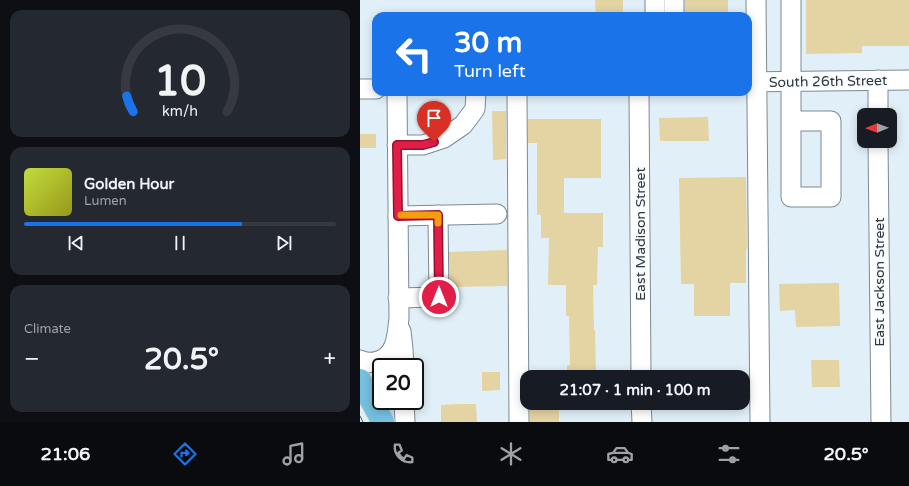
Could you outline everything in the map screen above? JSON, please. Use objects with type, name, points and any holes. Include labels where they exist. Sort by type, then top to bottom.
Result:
[{"type":"main road","points":[[360,380],[383,422]]},
{"type":"street","points":[[655,0],[655,12]]},
{"type":"street","points":[[674,0],[674,12]]},
{"type":"street","points":[[756,0],[753,82],[760,422]]},
{"type":"street","points":[[791,0],[791,121]]},
{"type":"street","points":[[878,80],[878,108]]},
{"type":"street","name":"South 26th Street","points":[[753,82],[909,80]]},
{"type":"street","points":[[360,89],[372,89]]},
{"type":"street","points":[[397,96],[398,298],[404,358]]},
{"type":"street","points":[[397,145],[423,145],[444,138],[463,125],[475,109],[476,96]]},
{"type":"street","points":[[517,96],[518,422]]},
{"type":"street","name":"East Madison Street","points":[[639,96],[641,370]]},
{"type":"street","name":"East Jackson Street","points":[[878,148],[880,422]]},
{"type":"street","points":[[398,216],[497,214]]},
{"type":"street","points":[[398,298],[439,297],[438,215]]},
{"type":"street","points":[[360,360],[366,362],[376,362],[383,360],[390,354],[394,348],[399,318]]},
{"type":"street","points":[[404,410],[404,422]]},
{"type":"street","points":[[641,410],[642,422]]},
{"type":"shaded area","points":[[388,410],[397,410],[396,422]]},
{"type":"building","points":[[595,0],[623,0],[623,12],[596,12]]},
{"type":"building","points":[[685,0],[728,0],[728,12],[685,12]]},
{"type":"building","points":[[806,0],[909,0],[909,46],[862,46],[862,53],[806,54]]},
{"type":"building","points":[[492,111],[506,111],[506,159],[493,160]]},
{"type":"building","points":[[708,117],[709,141],[660,141],[659,118]]},
{"type":"building","points":[[528,119],[601,119],[601,178],[564,178],[564,213],[603,213],[603,247],[598,247],[597,285],[593,285],[596,370],[567,370],[567,365],[570,365],[569,316],[566,316],[566,285],[548,285],[549,238],[541,238],[541,215],[537,215],[537,143],[528,143]]},
{"type":"building","points":[[360,134],[376,134],[376,148],[360,148]]},
{"type":"building","points":[[746,177],[746,283],[730,283],[730,316],[694,316],[694,284],[681,284],[679,178]]},
{"type":"building","points":[[507,250],[507,286],[450,287],[449,252]]},
{"type":"building","points":[[839,283],[840,326],[796,327],[795,310],[780,311],[779,284]]},
{"type":"building","points":[[811,360],[839,360],[840,387],[812,387]]},
{"type":"building","points":[[482,372],[500,372],[500,390],[482,391]]},
{"type":"building","points":[[476,404],[477,422],[441,422],[441,405]]},
{"type":"building","points":[[530,410],[559,410],[559,422],[530,422]]},
{"type":"tram line","points":[[360,416],[363,422]]},
{"type":"slow traffic","points":[[401,215],[438,215],[438,223]]},
{"type":"route","points":[[434,142],[423,145],[397,145],[398,216],[438,215],[439,297]]}]
